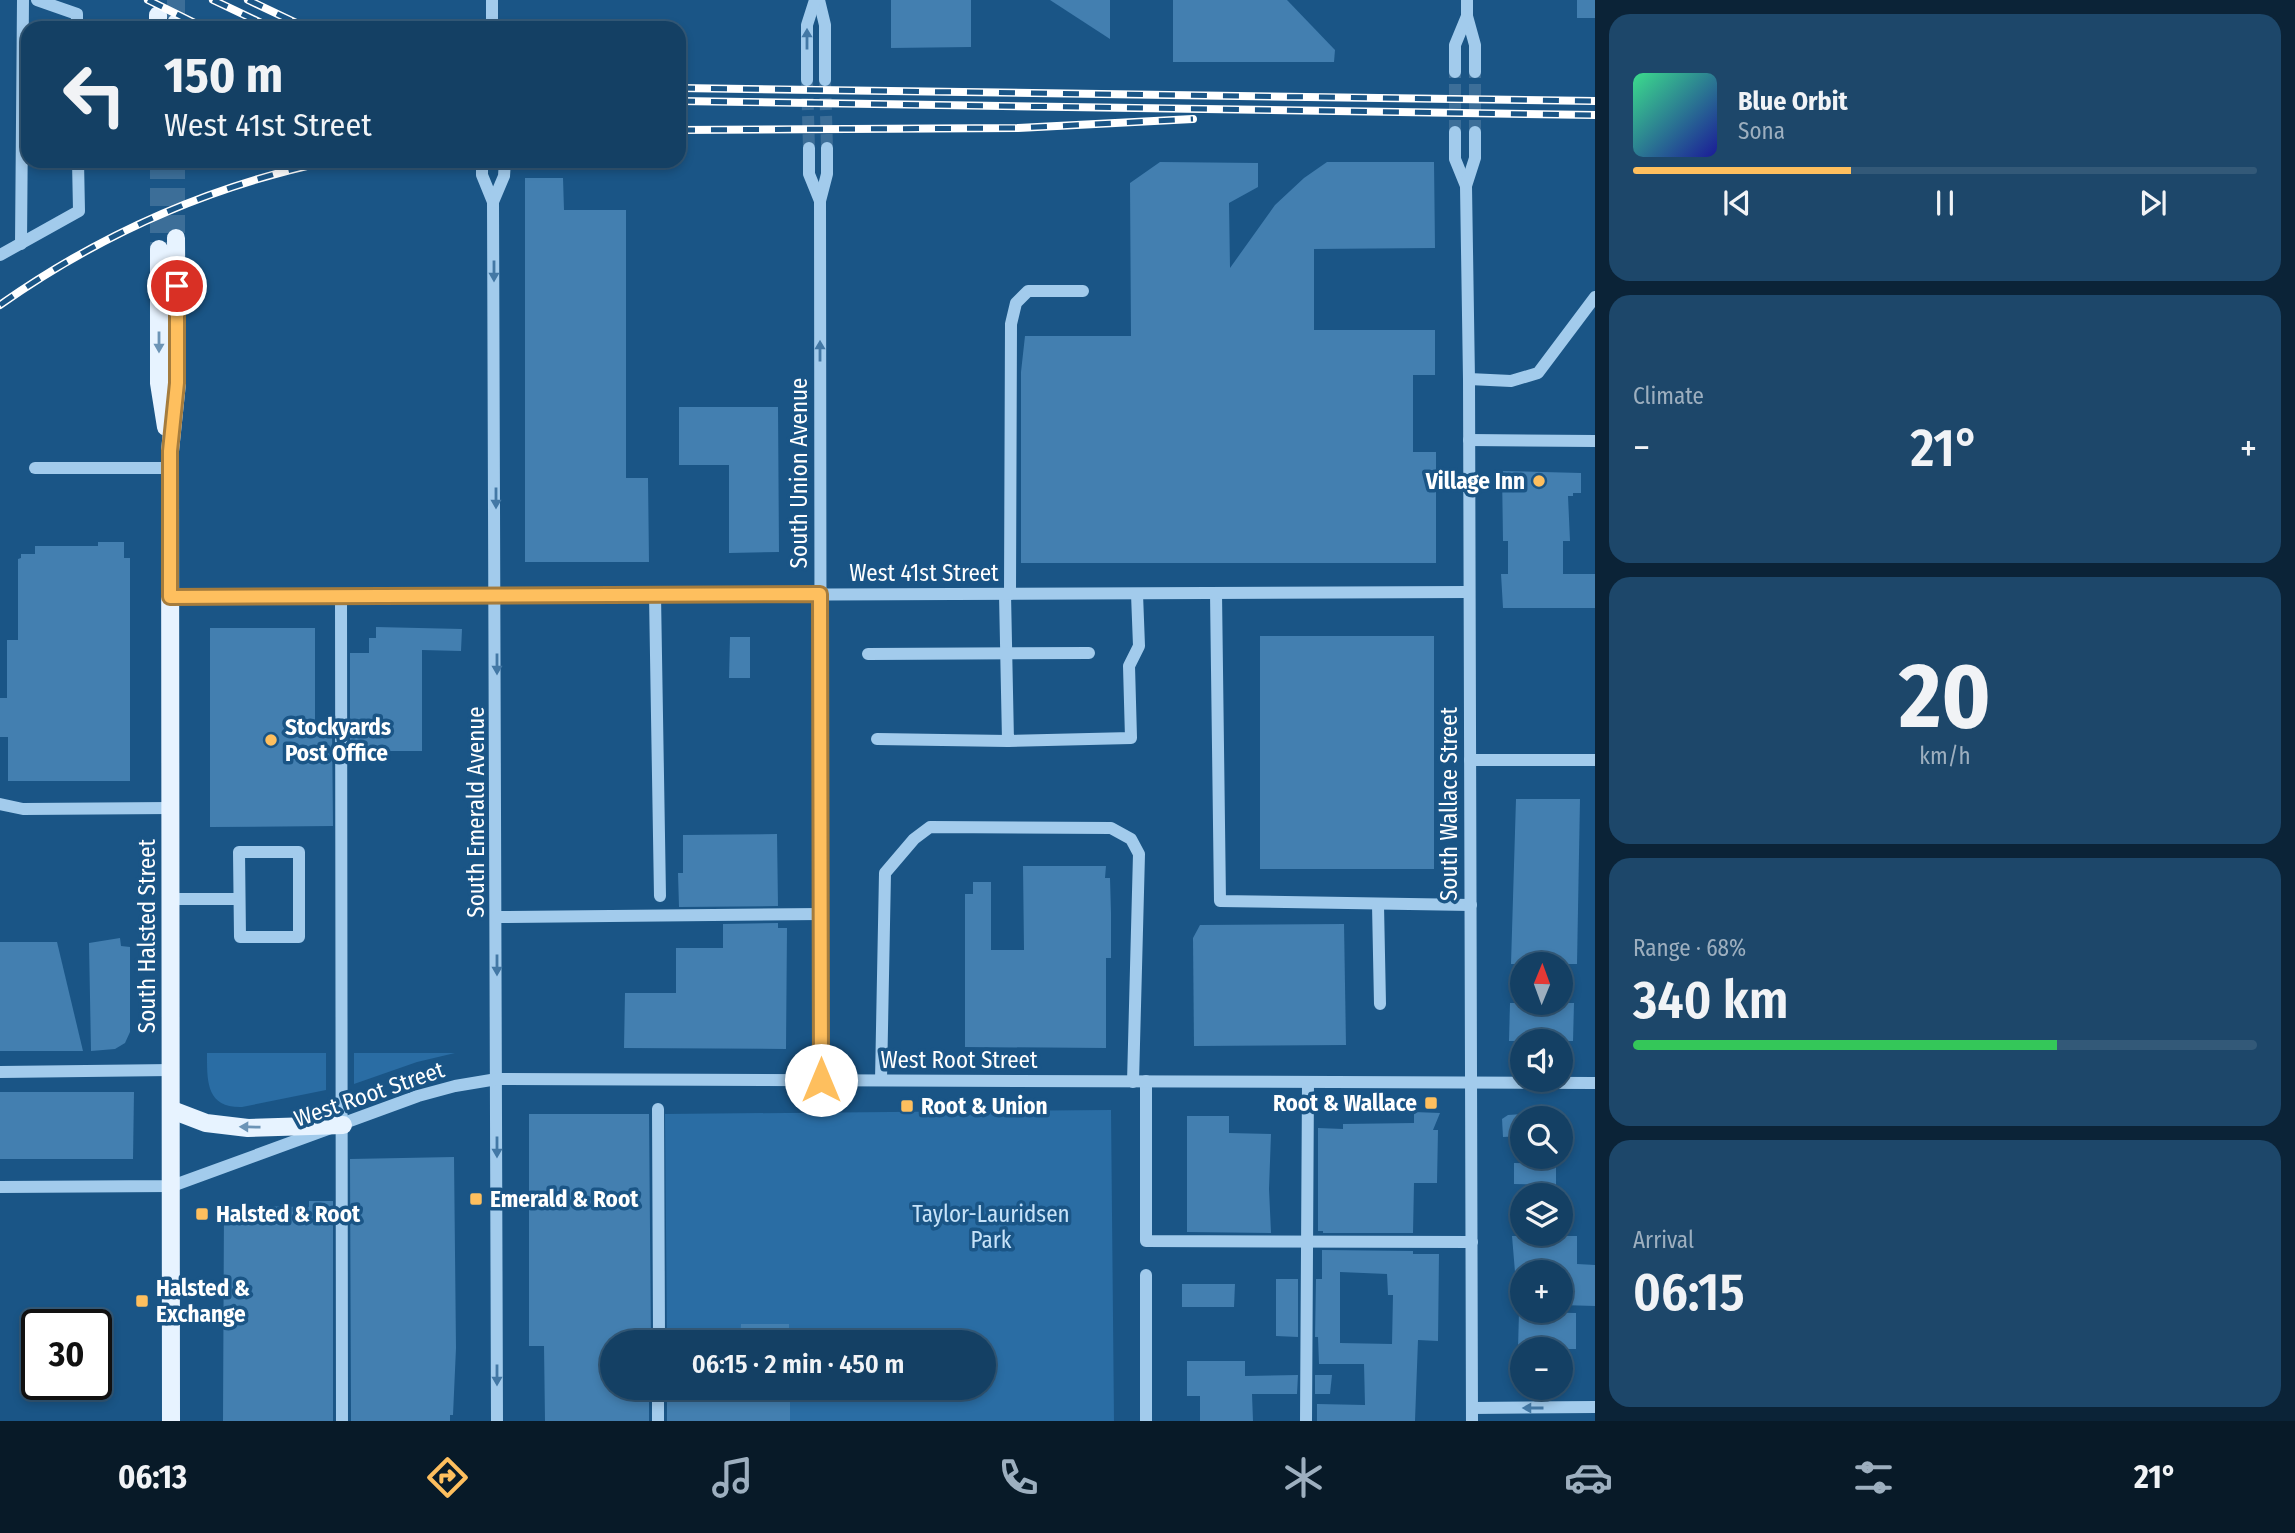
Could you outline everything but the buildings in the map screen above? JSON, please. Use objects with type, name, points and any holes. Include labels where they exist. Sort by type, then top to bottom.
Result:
[{"type":"main road","name":"South Halsted Street","points":[[171,1421],[170,460],[177,383],[176,238]]},
{"type":"main road","name":"South Halsted Street","points":[[159,249],[159,383],[170,460]]},
{"type":"main road","points":[[172,1110],[206,1123],[248,1128],[343,1125]]},
{"type":"street","points":[[23,0],[23,21]]},
{"type":"street","points":[[37,0],[77,14],[77,21]]},
{"type":"street","points":[[492,0],[492,21]]},
{"type":"street","points":[[817,0],[825,25],[825,80]]},
{"type":"street","points":[[807,80],[807,25],[817,0]]},
{"type":"street","points":[[1467,0],[1467,16],[1475,45],[1475,72]]},
{"type":"street","points":[[1455,72],[1455,45],[1467,16]]},
{"type":"street","name":"South Wallace Street","points":[[1455,132],[1455,159],[1466,186]]},
{"type":"street","name":"South Wallace Street","points":[[1472,1415],[1466,186],[1475,159],[1475,132]]},
{"type":"street","name":"South Union Avenue","points":[[809,148],[809,174],[820,201]]},
{"type":"street","name":"South Union Avenue","points":[[821,1080],[820,201],[827,174],[827,148]]},
{"type":"street","points":[[21,244],[22,168]]},
{"type":"street","points":[[0,255],[79,211],[78,168]]},
{"type":"street","name":"South Emerald Avenue","points":[[482,168],[482,176],[493,202],[498,1079],[497,1421]]},
{"type":"street","name":"South Emerald Avenue","points":[[493,202],[505,168]]},
{"type":"street","points":[[1008,741],[1006,653],[1013,310],[1028,291],[1083,291]]},
{"type":"street","points":[[1469,379],[1511,381],[1538,373],[1595,297]]},
{"type":"street","points":[[1469,440],[1595,441]]},
{"type":"street","points":[[35,468],[170,460]]},
{"type":"street","name":"West 41st Street","points":[[170,597],[1469,592]]},
{"type":"street","points":[[1216,593],[1220,901],[1471,905]]},
{"type":"street","points":[[877,739],[1008,741],[1131,738],[1129,666],[1139,646],[1137,594]]},
{"type":"street","points":[[655,595],[660,896]]},
{"type":"street","points":[[341,596],[342,1421]]},
{"type":"street","points":[[868,653],[1089,653]]},
{"type":"street","points":[[1470,760],[1595,760]]},
{"type":"street","points":[[0,804],[23,809],[171,808]]},
{"type":"street","points":[[881,1080],[885,873],[914,839],[930,827],[1111,828],[1131,839],[1139,854],[1140,1082],[1146,1241],[1472,1242]]},
{"type":"street","points":[[239,852],[299,852],[299,937],[240,937],[239,899],[239,852]]},
{"type":"street","points":[[172,899],[239,899]]},
{"type":"street","points":[[1378,905],[1380,1004]]},
{"type":"street","points":[[497,917],[821,914]]},
{"type":"street","points":[[0,1072],[172,1070]]},
{"type":"street","name":"West Root Street","points":[[0,1187],[172,1186],[418,1096],[498,1079],[1595,1083]]},
{"type":"street","points":[[1306,1421],[1308,1082]]},
{"type":"street","points":[[658,1109],[659,1330]]},
{"type":"street","points":[[1146,1275],[1146,1421]]},
{"type":"street","points":[[658,1400],[658,1421]]},
{"type":"street","points":[[1472,1415],[1595,1407]]},
{"type":"green space","points":[[207,1053],[326,1053],[326,1090],[242,1107],[230,1106],[221,1103],[211,1091]]},
{"type":"green space","points":[[354,1053],[455,1053],[417,1062],[354,1084]]},
{"type":"green space","name":"Taylor-Lauridsen Park","points":[[1111,1110],[1114,1421],[668,1421],[667,1400],[996,1400],[996,1330],[667,1330],[665,1114]]},
{"type":"tunnel","points":[[176,0],[176,21]]},
{"type":"tunnel","points":[[1455,72],[1455,132]]},
{"type":"tunnel","points":[[1475,72],[1475,132]]},
{"type":"tunnel","points":[[807,80],[809,148]]},
{"type":"tunnel","points":[[825,80],[827,148]]},
{"type":"tunnel","points":[[159,168],[159,249]]},
{"type":"tunnel","points":[[176,168],[176,238]]},
{"type":"railway","points":[[148,0],[191,21]]},
{"type":"railway","points":[[213,0],[257,21]]},
{"type":"railway","points":[[248,0],[292,21]]},
{"type":"railway","points":[[686,88],[1595,101]]},
{"type":"railway","points":[[686,101],[1595,115]]},
{"type":"railway","points":[[686,130],[1018,128],[1193,119]]},
{"type":"railway","points":[[0,305],[76,256],[157,216],[241,184],[298,168]]},
{"type":"place","name":"Village Inn","points":[[1539,481]]},
{"type":"place","name":"Stockyards Post Office","points":[[271,740]]},
{"type":"place","name":"Root & Wallace","points":[[1431,1103]]},
{"type":"place","name":"Root & Union","points":[[907,1106]]},
{"type":"place","name":"Emerald & Root","points":[[476,1199]]},
{"type":"place","name":"Halsted & Root","points":[[202,1214]]},
{"type":"place","name":"Halsted & Exchange","points":[[142,1301]]},
{"type":"route","points":[[177,286],[177,383],[170,451],[170,597],[820,594],[821,1080]]}]
